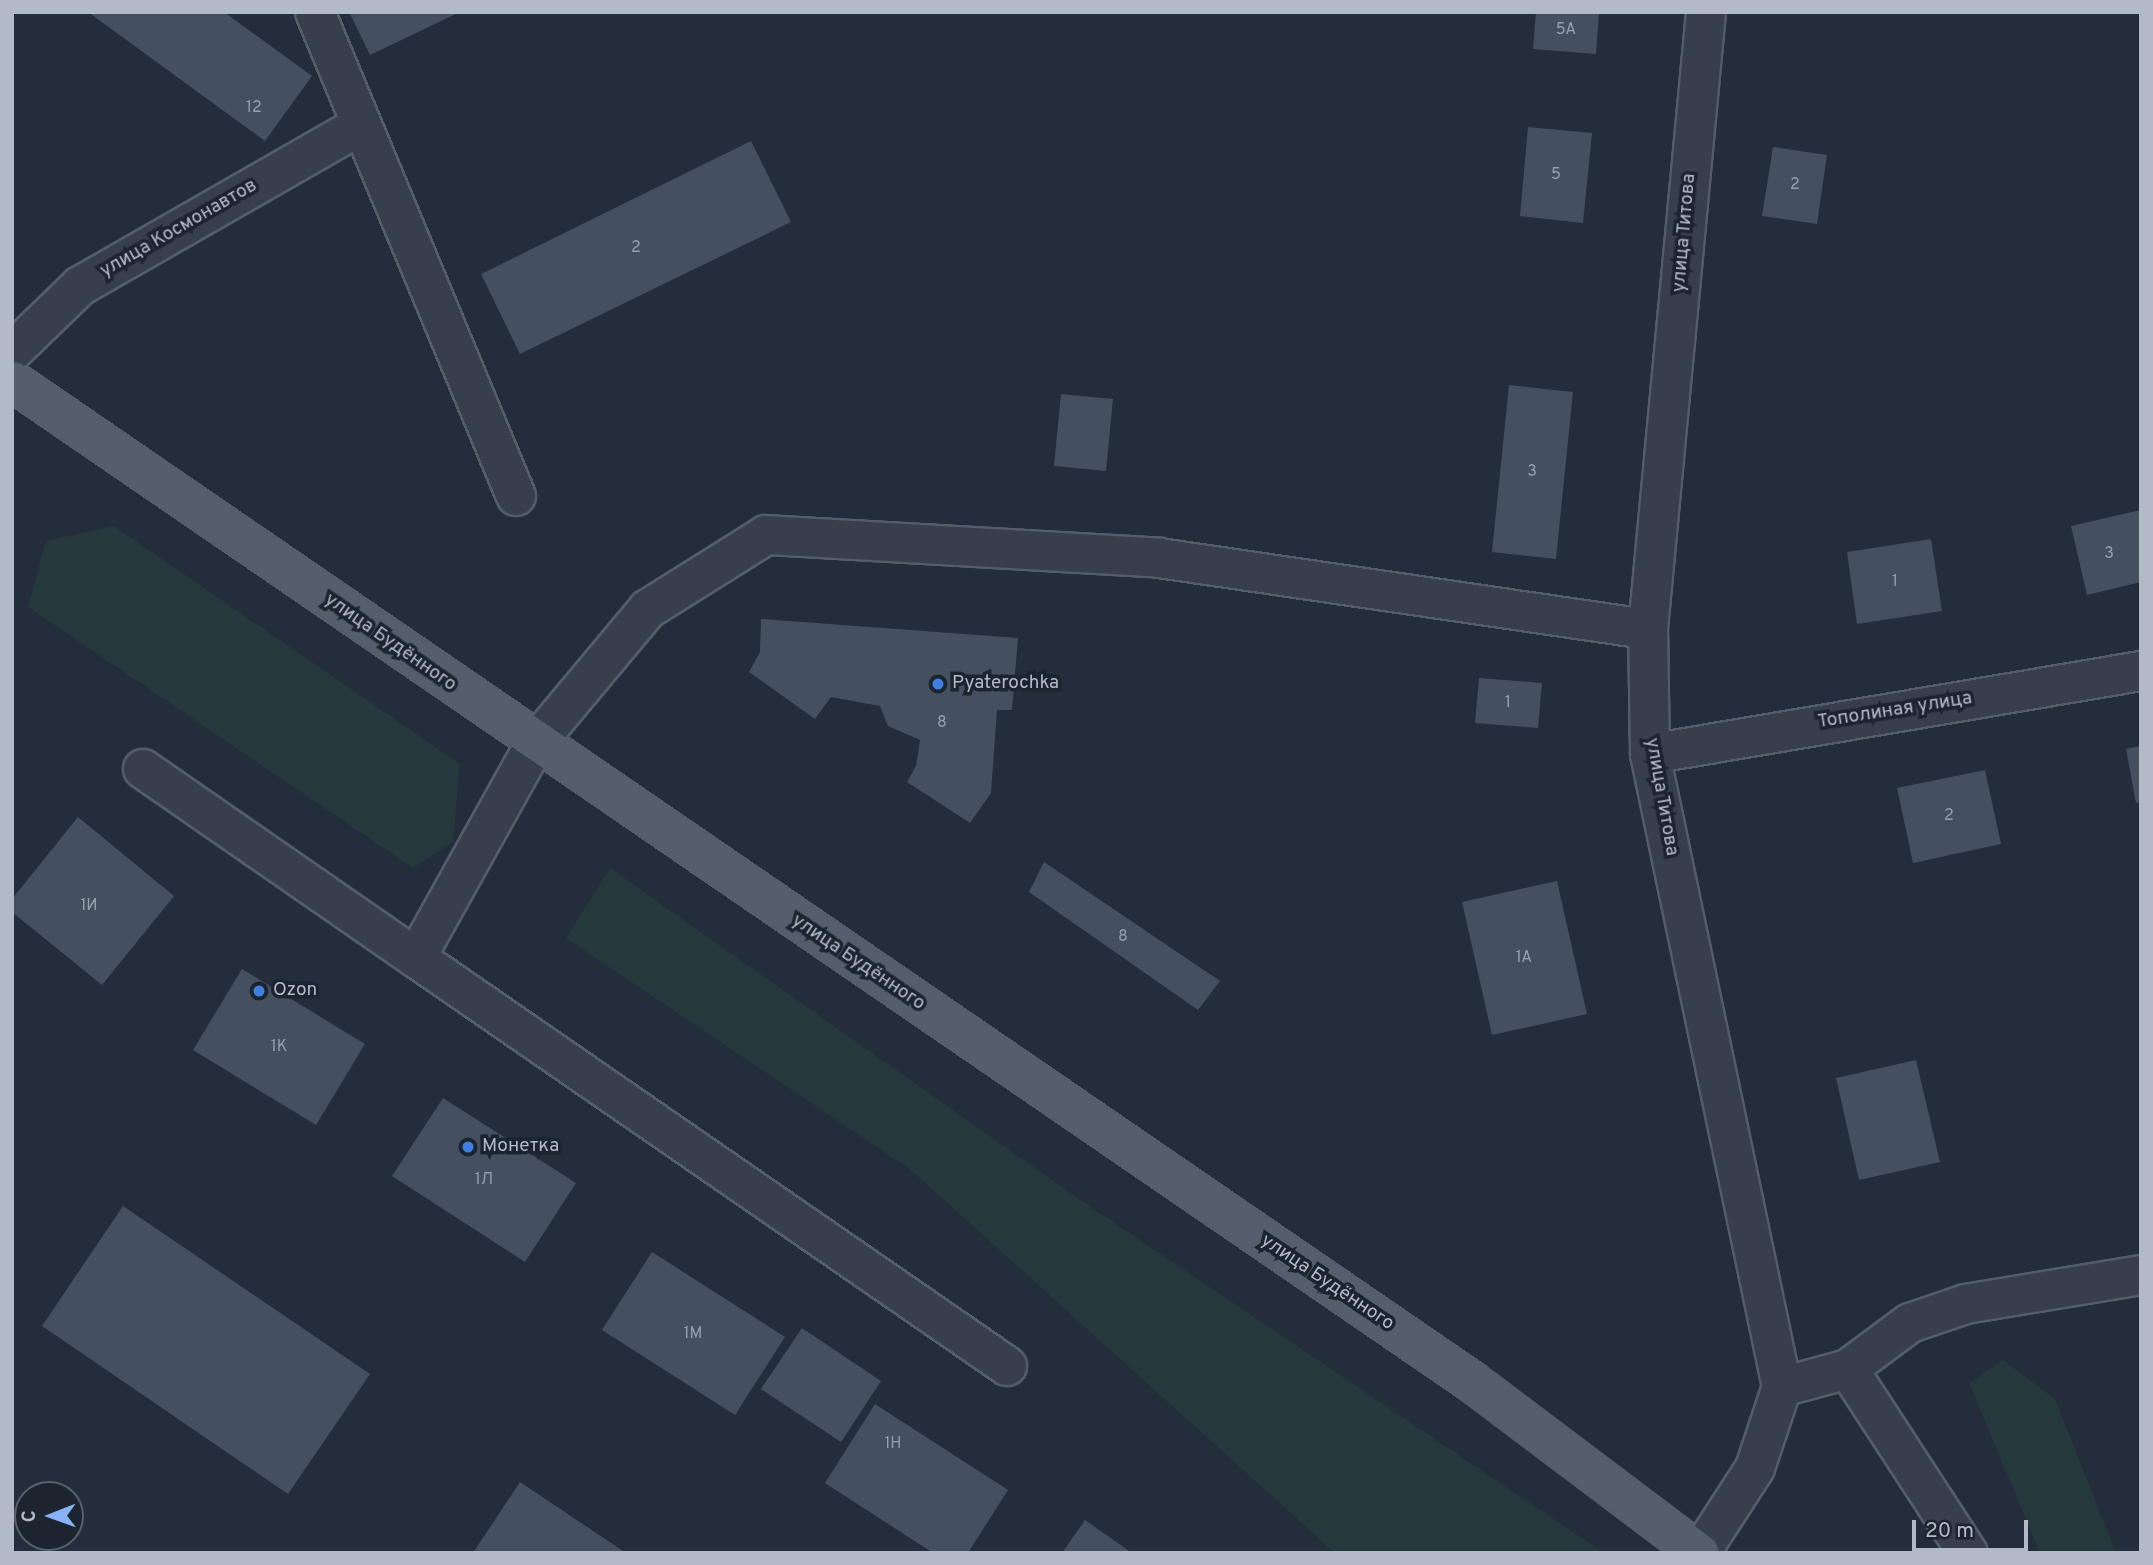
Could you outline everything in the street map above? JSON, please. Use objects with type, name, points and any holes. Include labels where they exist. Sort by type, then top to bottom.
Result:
[{"type":"main road","name":"улица Будённого","points":[[12,381],[535,744],[1471,1381],[1699,1553]]},
{"type":"street","points":[[315,12],[516,496]]},
{"type":"street","name":"улица Титова","points":[[1706,12],[1648,629],[1650,754],[1782,1387]]},
{"type":"street","name":"улица Космонавтов","points":[[12,352],[80,285],[361,125]]},
{"type":"street","points":[[415,958],[535,744],[648,609],[766,535],[1159,558],[1648,629]]},
{"type":"street","name":"Тополиная улица","points":[[1650,754],[2141,671]]},
{"type":"street","points":[[143,769],[1007,1366]]},
{"type":"street","points":[[1699,1553],[1755,1468],[1782,1387],[1848,1369],[1910,1323],[1966,1304],[2141,1275]]},
{"type":"street","points":[[1848,1369],[1968,1553]]},
{"type":"green space","points":[[114,526],[460,764],[453,842],[413,868],[28,607],[46,541]]},
{"type":"green space","points":[[610,868],[1079,1199],[1604,1553],[1335,1553],[911,1170],[566,938]]},
{"type":"green space","points":[[2003,1360],[2055,1399],[2116,1553],[2040,1553],[1969,1383]]},
{"type":"building","points":[[88,12],[224,12],[312,76],[265,141]]},
{"type":"building","points":[[349,12],[460,12],[370,55]]},
{"type":"building","points":[[1536,12],[1599,12],[1596,54],[1533,49]]},
{"type":"building","points":[[1528,127],[1592,133],[1583,223],[1520,216]]},
{"type":"building","points":[[751,141],[791,222],[520,354],[481,274]]},
{"type":"building","points":[[1773,147],[1827,155],[1817,224],[1762,216]]},
{"type":"building","points":[[1509,385],[1573,392],[1556,559],[1492,552]]},
{"type":"building","points":[[1061,394],[1113,399],[1106,471],[1054,466]]},
{"type":"building","points":[[2141,510],[2141,582],[2087,595],[2071,526]]},
{"type":"building","points":[[1931,539],[1942,611],[1857,624],[1847,552]]},
{"type":"building","points":[[761,619],[1018,638],[1012,710],[997,710],[991,793],[970,823],[907,782],[916,766],[920,740],[888,726],[880,706],[831,697],[815,719],[749,672],[760,652]]},
{"type":"building","points":[[1479,678],[1542,683],[1538,728],[1475,723]]},
{"type":"building","points":[[2141,746],[2141,802],[2136,803],[2126,749]]},
{"type":"building","points":[[1985,770],[2001,844],[1913,863],[1897,788]]},
{"type":"building","points":[[78,817],[174,896],[102,985],[12,912],[12,899]]},
{"type":"building","points":[[1044,862],[1220,981],[1198,1010],[1029,892]]},
{"type":"building","points":[[1557,881],[1587,1014],[1492,1035],[1462,902]]},
{"type":"building","points":[[242,969],[365,1044],[316,1125],[193,1050]]},
{"type":"building","points":[[1916,1060],[1940,1162],[1859,1180],[1836,1078]]},
{"type":"building","points":[[443,1098],[576,1183],[525,1262],[392,1176]]},
{"type":"building","points":[[123,1206],[370,1374],[288,1494],[42,1326]]},
{"type":"building","points":[[652,1252],[785,1337],[735,1415],[602,1330]]},
{"type":"building","points":[[802,1328],[881,1381],[841,1442],[761,1389]]},
{"type":"building","points":[[875,1404],[1008,1490],[968,1553],[933,1553],[825,1483]]},
{"type":"building","points":[[520,1482],[626,1553],[473,1553]]},
{"type":"building","points":[[1085,1520],[1132,1553],[1062,1553]]},
{"type":"place","name":"Pyaterochka","points":[[938,684]]},
{"type":"place","name":"Ozon","points":[[259,991]]},
{"type":"place","name":"Монетка","points":[[468,1147]]}]
